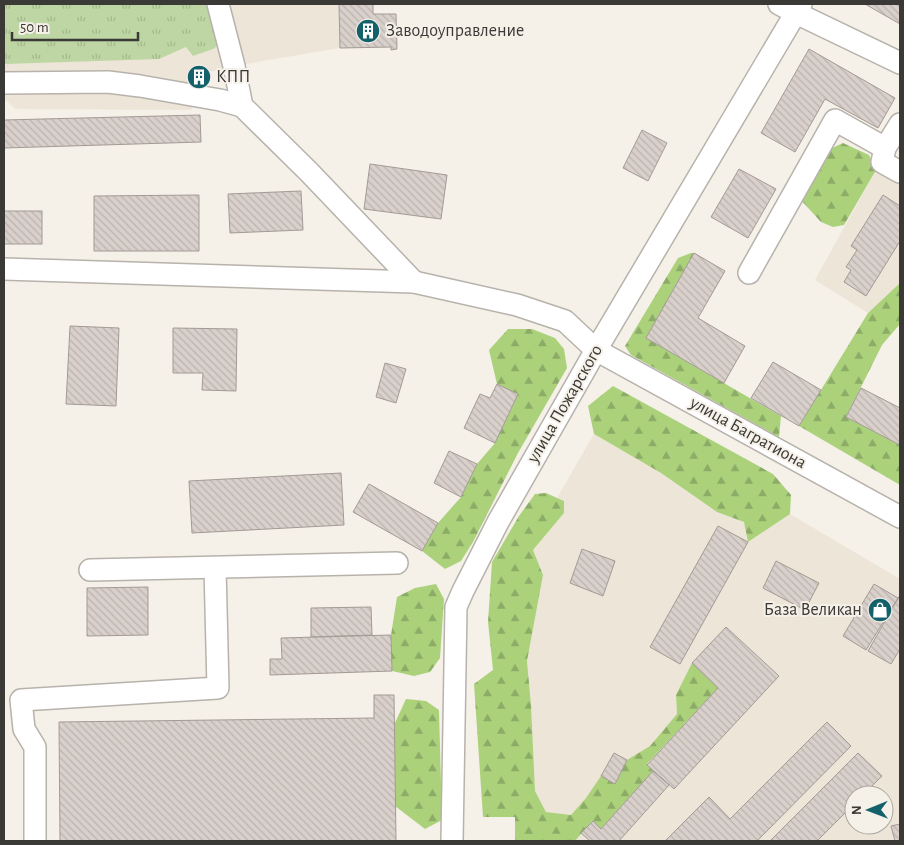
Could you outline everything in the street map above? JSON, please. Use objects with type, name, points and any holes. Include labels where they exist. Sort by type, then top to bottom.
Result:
[{"type":"street","points":[[218,4],[242,106]]},
{"type":"street","points":[[792,7],[900,63]]},
{"type":"street","name":"улица Пожарского","points":[[452,841],[456,607],[498,522],[792,7]]},
{"type":"street","points":[[4,83],[108,82],[220,100],[242,106],[309,172],[414,282]]},
{"type":"street","points":[[749,273],[835,120],[886,148]]},
{"type":"street","points":[[900,124],[886,148],[882,162],[900,172]]},
{"type":"street","name":"улица Багратиона","points":[[4,269],[414,282],[517,306],[565,321],[596,350],[900,517]]},
{"type":"street","points":[[90,570],[397,563]]},
{"type":"street","points":[[35,841],[35,747],[24,729],[21,700],[218,688],[215,568]]},
{"type":"shaded area","points":[[4,4],[373,4],[373,14],[396,14],[397,49],[391,50],[390,47],[340,48],[234,66],[205,73],[203,84],[191,110],[15,109],[4,100]]},
{"type":"shaded area","points":[[876,170],[900,184],[900,283],[868,313],[815,280]]},
{"type":"shaded area","points":[[594,434],[661,473],[717,512],[744,522],[748,542],[790,514],[900,579],[900,841],[575,841],[593,821],[601,828],[653,771],[647,765],[718,688],[676,695],[677,714],[650,746],[627,761],[615,784],[586,798],[571,815],[546,812],[535,791],[527,661],[543,575],[533,550],[564,513],[564,501],[557,498]]},
{"type":"green space","points":[[4,4],[207,4],[218,42],[217,46],[213,49],[193,56],[186,47],[159,59],[4,64]]},
{"type":"green space","points":[[843,143],[869,155],[876,170],[844,225],[833,227],[821,222],[799,198],[830,149]]},
{"type":"green space","points":[[694,253],[646,338],[781,416],[779,437],[631,355],[625,346],[678,258]]},
{"type":"green space","points":[[900,283],[900,324],[882,345],[846,417],[900,445],[900,485],[799,426],[868,313]]},
{"type":"green space","points":[[508,329],[532,329],[555,338],[564,349],[567,368],[518,453],[473,542],[461,561],[445,569],[422,551],[438,523],[461,497],[477,464],[495,443],[518,394],[497,384],[489,350]]},
{"type":"green space","points":[[613,386],[773,474],[791,495],[790,514],[748,542],[744,522],[717,512],[661,473],[594,434],[588,406]]},
{"type":"green space","points":[[546,493],[564,501],[564,513],[533,550],[543,575],[527,661],[535,791],[546,812],[571,815],[586,798],[601,776],[615,784],[627,760],[650,746],[677,714],[676,695],[692,663],[718,688],[647,764],[653,771],[601,829],[592,821],[575,841],[515,841],[515,817],[483,817],[474,684],[493,670],[488,622],[492,562],[519,516],[535,494]]},
{"type":"green space","points":[[436,584],[444,599],[440,658],[430,672],[414,676],[392,671],[391,635],[397,597],[415,588]]},
{"type":"green space","points":[[406,699],[426,701],[439,710],[442,820],[425,829],[395,806],[394,725]]},
{"type":"building","name":"Заводоуправление","points":[[339,4],[373,4],[373,14],[396,14],[397,49],[391,50],[391,47],[340,48]]},
{"type":"building","points":[[865,4],[900,4],[900,24]]},
{"type":"building","points":[[809,49],[895,98],[878,128],[825,99],[795,152],[761,133]]},
{"type":"building","name":"КПП","points":[[195,71],[205,73],[203,84],[193,82]]},
{"type":"building","points":[[200,115],[201,142],[4,148],[4,120]]},
{"type":"building","points":[[642,130],[667,143],[648,181],[623,168]]},
{"type":"building","points":[[370,164],[447,175],[441,219],[364,209]]},
{"type":"building","points":[[739,169],[776,189],[748,238],[711,217]]},
{"type":"building","points":[[301,191],[303,230],[230,233],[228,194]]},
{"type":"building","points":[[199,195],[199,251],[94,251],[94,196]]},
{"type":"building","points":[[883,195],[900,206],[900,241],[866,296],[844,282],[851,270],[846,267],[857,250],[851,246]]},
{"type":"building","points":[[4,211],[42,211],[42,244],[4,244]]},
{"type":"building","points":[[694,253],[725,271],[698,318],[745,346],[724,383],[646,338]]},
{"type":"building","points":[[70,326],[119,328],[116,406],[66,404]]},
{"type":"building","points":[[173,328],[237,329],[236,391],[202,390],[203,373],[173,373]]},
{"type":"building","points":[[773,362],[821,390],[799,426],[751,398]]},
{"type":"building","points":[[385,363],[406,369],[396,403],[376,397]]},
{"type":"building","points":[[497,384],[518,394],[495,443],[464,428],[480,394],[490,398]]},
{"type":"building","points":[[861,388],[900,408],[900,445],[846,417]]},
{"type":"building","points":[[449,451],[477,464],[461,497],[434,483]]},
{"type":"building","points":[[341,473],[344,525],[192,533],[189,481]]},
{"type":"building","points":[[369,484],[438,523],[422,551],[353,512]]},
{"type":"building","points":[[718,526],[748,542],[680,664],[650,647]]},
{"type":"building","points":[[582,549],[615,561],[603,596],[570,583]]},
{"type":"building","points":[[776,561],[819,583],[805,610],[763,588]]},
{"type":"building","points":[[874,584],[898,598],[866,650],[843,636]]},
{"type":"building","points":[[148,587],[148,635],[87,636],[87,588]]},
{"type":"building","points":[[900,595],[900,649],[891,664],[868,651]]},
{"type":"building","points":[[371,607],[372,635],[311,637],[311,608]]},
{"type":"building","points":[[726,627],[779,676],[674,789],[647,765],[718,688],[692,663]]},
{"type":"building","points":[[391,635],[392,671],[270,675],[270,659],[282,659],[281,638]]},
{"type":"building","points":[[374,695],[394,695],[396,841],[60,841],[59,722],[374,718]]},
{"type":"building","points":[[827,722],[851,746],[757,841],[665,841],[709,797],[730,819]]},
{"type":"building","points":[[614,753],[627,760],[615,784],[601,776]]},
{"type":"building","points":[[858,753],[882,776],[873,785],[844,785],[844,814],[817,841],[770,841]]},
{"type":"building","points":[[653,771],[669,785],[619,841],[590,841],[581,833],[593,821],[601,829]]},
{"type":"building","points":[[900,824],[900,841],[895,841],[894,825]]},
{"type":"place","name":"Заводоуправление","points":[[368,31]]},
{"type":"place","name":"КПП","points":[[199,77]]},
{"type":"place","name":"База Великан","points":[[880,610]]}]
